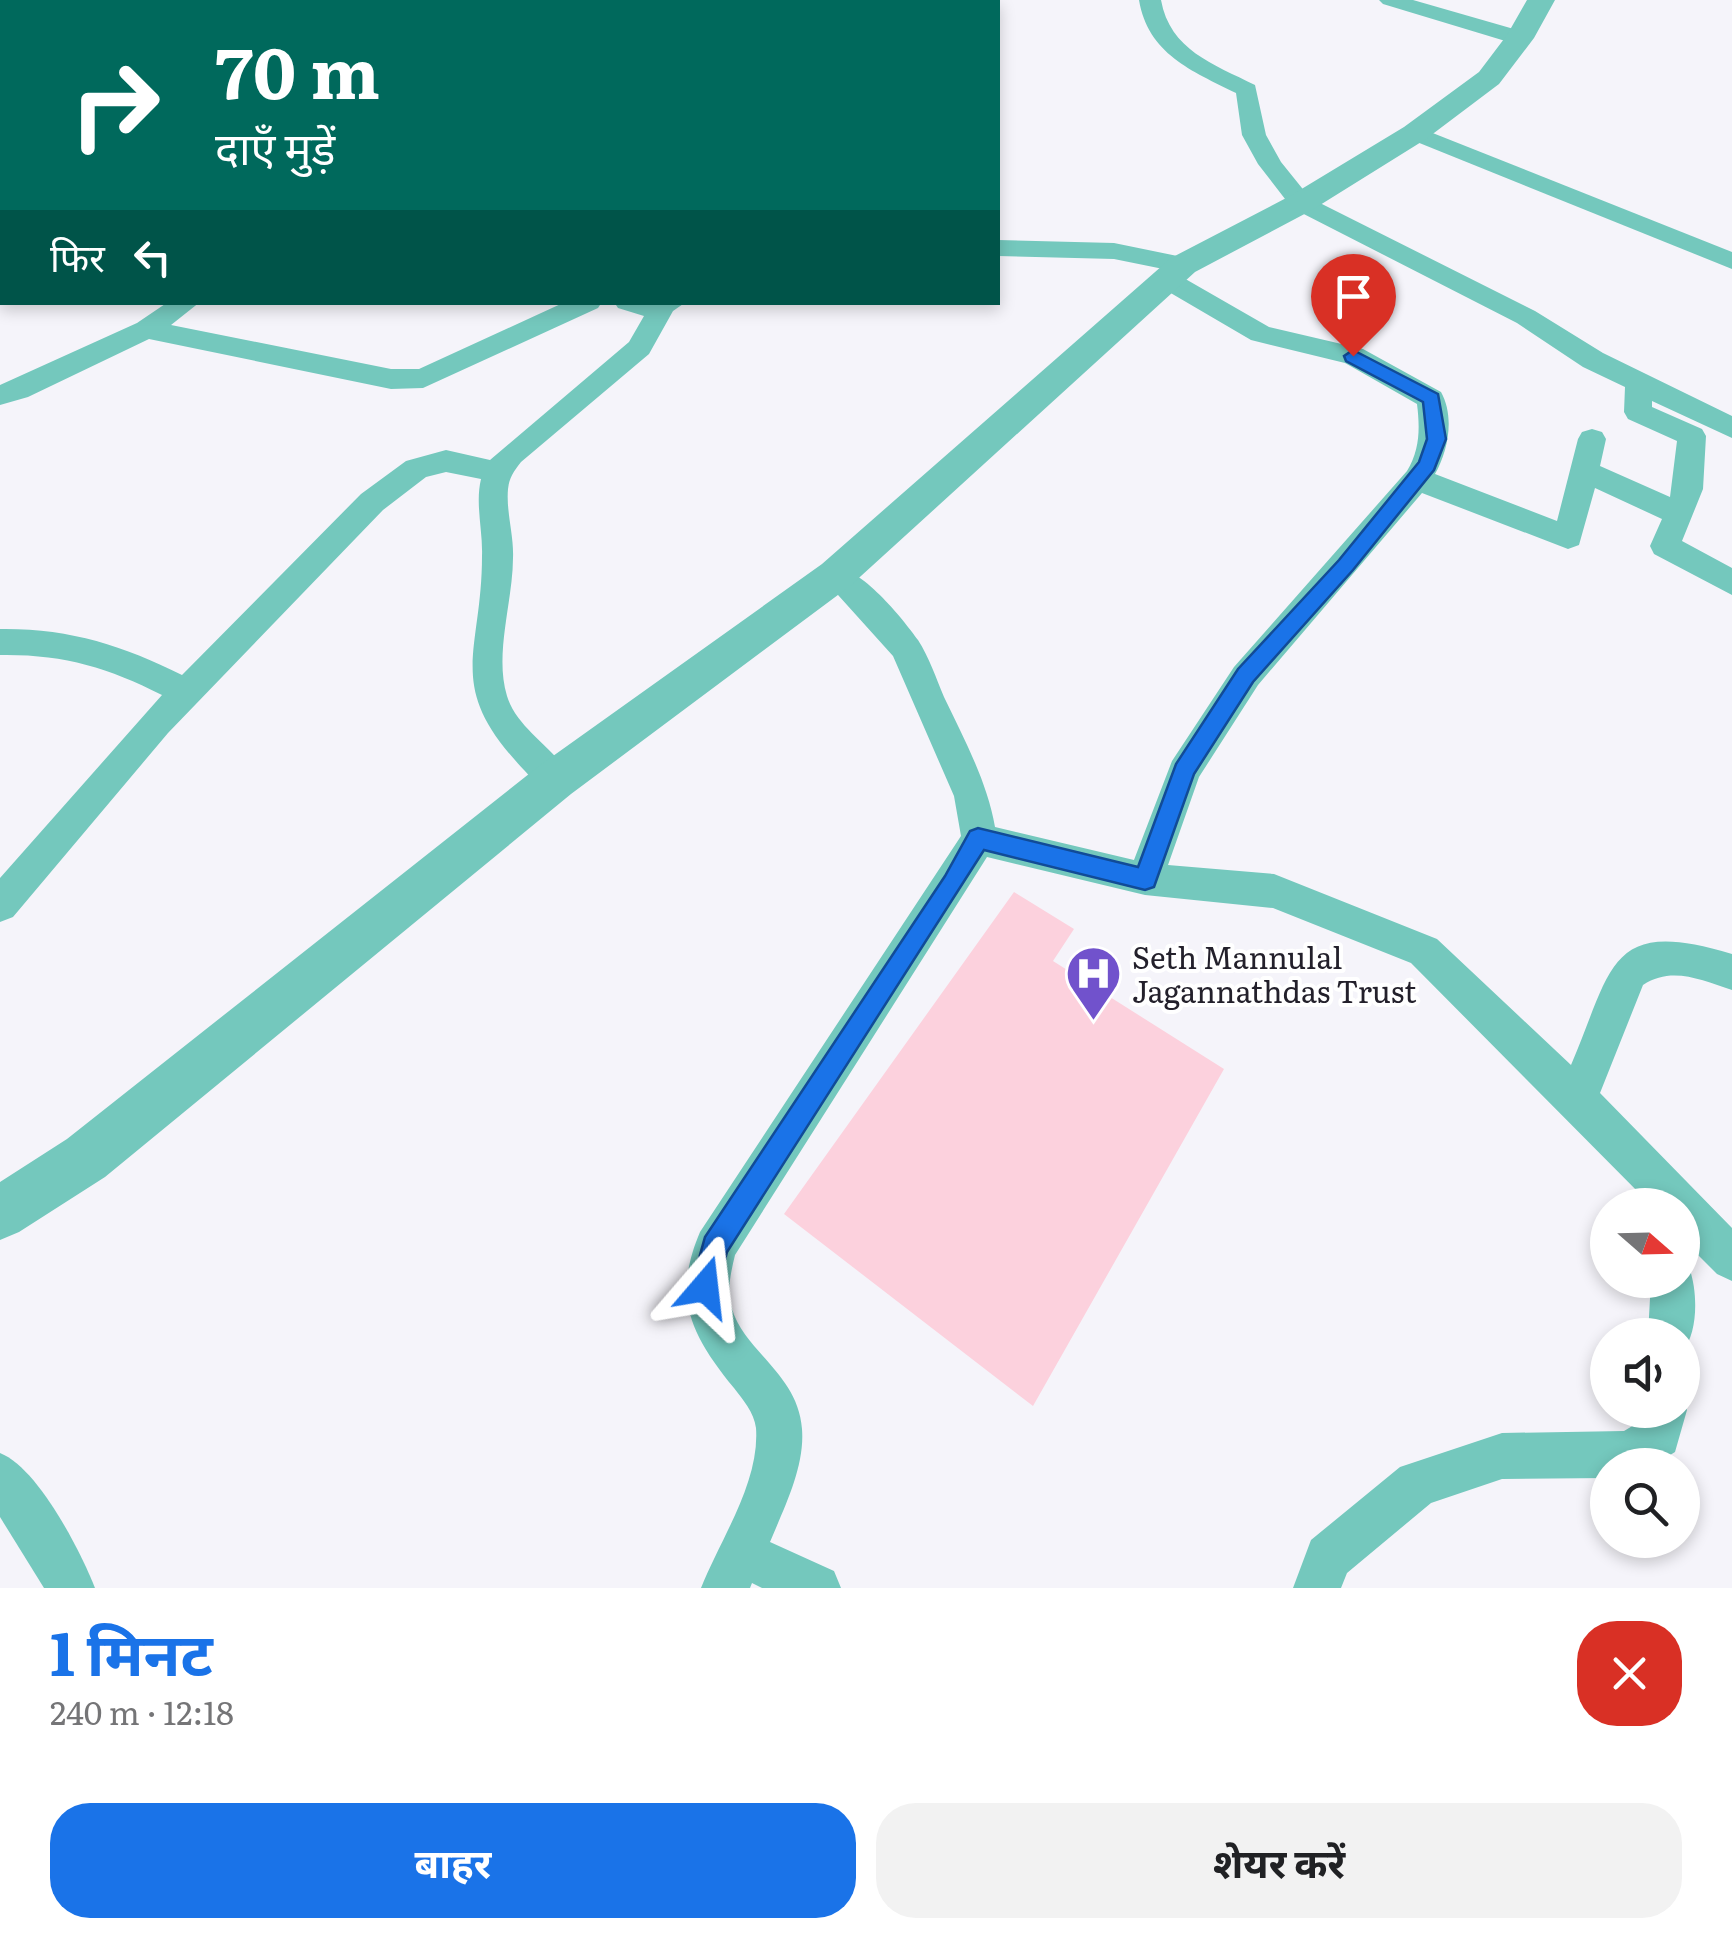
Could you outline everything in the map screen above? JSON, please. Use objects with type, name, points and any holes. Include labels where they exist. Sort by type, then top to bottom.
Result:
[{"type":"street","points":[[1150,0],[1150,10],[1166,44],[1195,66],[1247,90],[1254,135],[1270,164],[1301,203],[1526,317],[1640,384],[1732,428]]},
{"type":"street","points":[[1390,0],[1520,38]]},
{"type":"street","points":[[0,1214],[86,1158],[555,780],[836,576],[1175,272],[1301,203],[1415,132],[1490,78],[1542,0]]},
{"type":"street","points":[[1415,132],[1732,261]]},
{"type":"street","points":[[1000,248],[1114,251],[1175,272],[1261,334],[1353,356],[1432,398],[1436,439],[1428,465],[1246,676],[1184,770],[1145,879]]},
{"type":"street","points":[[0,395],[146,329],[182,305]]},
{"type":"street","points":[[146,329],[390,379],[424,378],[582,305]]},
{"type":"street","points":[[634,305],[667,305]]},
{"type":"street","points":[[555,780],[510,733],[490,696],[488,657],[498,557],[493,488],[497,472],[510,455],[638,348],[667,305]]},
{"type":"street","points":[[1640,384],[1638,412],[1692,436],[1688,489],[1665,546],[1732,583]]},
{"type":"street","points":[[1417,479],[1568,538],[1592,439]]},
{"type":"street","points":[[0,905],[186,692],[372,502],[416,469],[446,461],[497,472]]},
{"type":"street","points":[[1584,470],[1679,514]]},
{"type":"street","points":[[816,1588],[732,1570],[779,1450],[778,1416],[762,1388],[712,1326],[705,1287],[714,1247],[953,884],[978,839],[972,796],[906,649],[876,612],[836,576]]},
{"type":"street","points":[[0,642],[52,640],[110,654],[186,692]]},
{"type":"street","points":[[978,839],[1145,879],[1274,891],[1424,951],[1577,1099],[1662,1188]]},
{"type":"street","points":[[1577,1099],[1629,973],[1652,956],[1686,958],[1732,972]]},
{"type":"street","points":[[1700,1227],[1732,1259]]},
{"type":"street","points":[[1317,1588],[1328,1557],[1417,1484],[1502,1456],[1629,1454],[1659,1436],[1661,1428]]},
{"type":"street","points":[[0,1476],[42,1536],[70,1588]]},
{"type":"building","points":[[1014,892],[1074,929],[1053,961],[1224,1069],[1033,1406],[784,1214]]},
{"type":"place","name":"Seth Mannulal Jagannathdas Trust","points":[[1093,1022]]},
{"type":"route","points":[[705,1287],[714,1247],[953,884],[978,839],[1145,879],[1184,770],[1246,676],[1346,565],[1428,465],[1436,439],[1432,398],[1353,356]]}]
